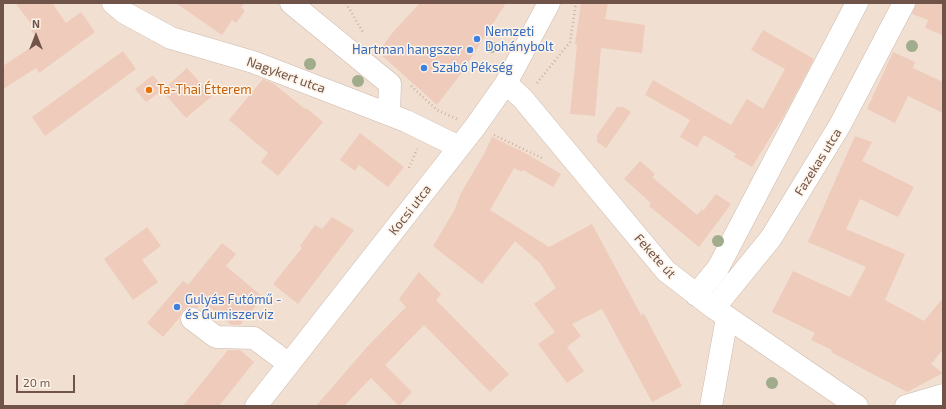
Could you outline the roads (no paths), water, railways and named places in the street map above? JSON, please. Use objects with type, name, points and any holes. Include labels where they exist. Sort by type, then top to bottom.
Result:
[{"type":"street","name":"Nagykert utca","points":[[114,3],[125,13],[171,38],[253,62],[406,121],[459,147]]},
{"type":"street","points":[[291,3],[390,84],[389,114]]},
{"type":"street","name":"Kocsi utca","points":[[256,406],[459,147],[506,83],[549,3]]},
{"type":"street","points":[[696,295],[718,268],[857,3]]},
{"type":"street","name":"Fazekas utca","points":[[720,313],[775,231],[840,125],[904,3]]},
{"type":"street","name":"Fekete út","points":[[506,83],[524,100],[666,271],[720,313],[857,406]]},
{"type":"street","points":[[711,406],[720,313]]},
{"type":"street","points":[[192,319],[216,337],[254,338],[289,364]]},
{"type":"street","points":[[906,406],[943,395]]},
{"type":"place","name":"Nemzeti Dohánybolt","points":[[477,39]]},
{"type":"place","name":"Hartman hangszer","points":[[470,50]]},
{"type":"place","name":"Szabó Pékség","points":[[424,68]]},
{"type":"place","name":"Ta-Thai Étterem","points":[[149,90]]},
{"type":"place","name":"Gulyás Futómű - és Gumiszerviz","points":[[177,307]]}]
